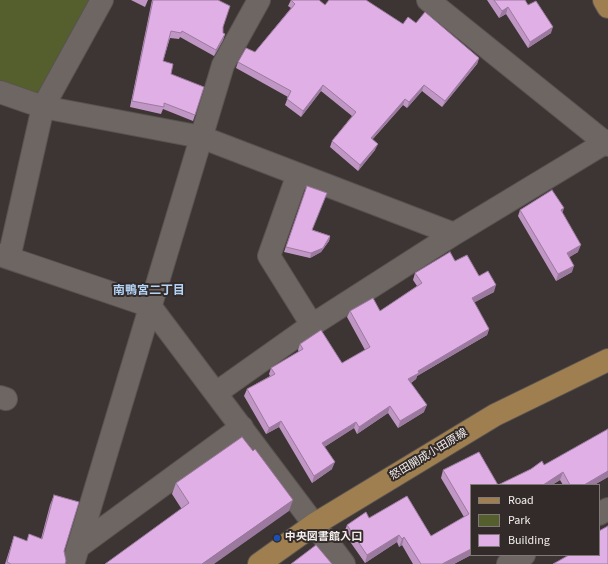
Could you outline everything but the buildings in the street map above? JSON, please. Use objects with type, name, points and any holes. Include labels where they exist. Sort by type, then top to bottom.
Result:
[{"type":"main road","points":[[604,0],[608,7]]},
{"type":"main road","name":"怒田開成小田原線","points":[[259,564],[315,524],[495,415],[608,360]]},
{"type":"street","points":[[102,0],[43,107],[5,256],[150,306],[344,564]]},
{"type":"street","points":[[75,555],[223,64],[260,0]]},
{"type":"street","points":[[216,393],[312,325],[454,234],[607,143],[428,0]]},
{"type":"street","points":[[0,92],[43,107],[200,137],[454,234]]},
{"type":"street","points":[[298,174],[269,256],[312,325]]},
{"type":"street","points":[[75,555],[242,427]]},
{"type":"street","points":[[508,564],[522,556]]},
{"type":"green space","points":[[0,0],[91,0],[40,97],[0,83]]},
{"type":"place","name":"中央図書館入口","points":[[277,538]]},
{"type":"district","name":"南鴨宮二丁目","points":[[149,291]]}]
